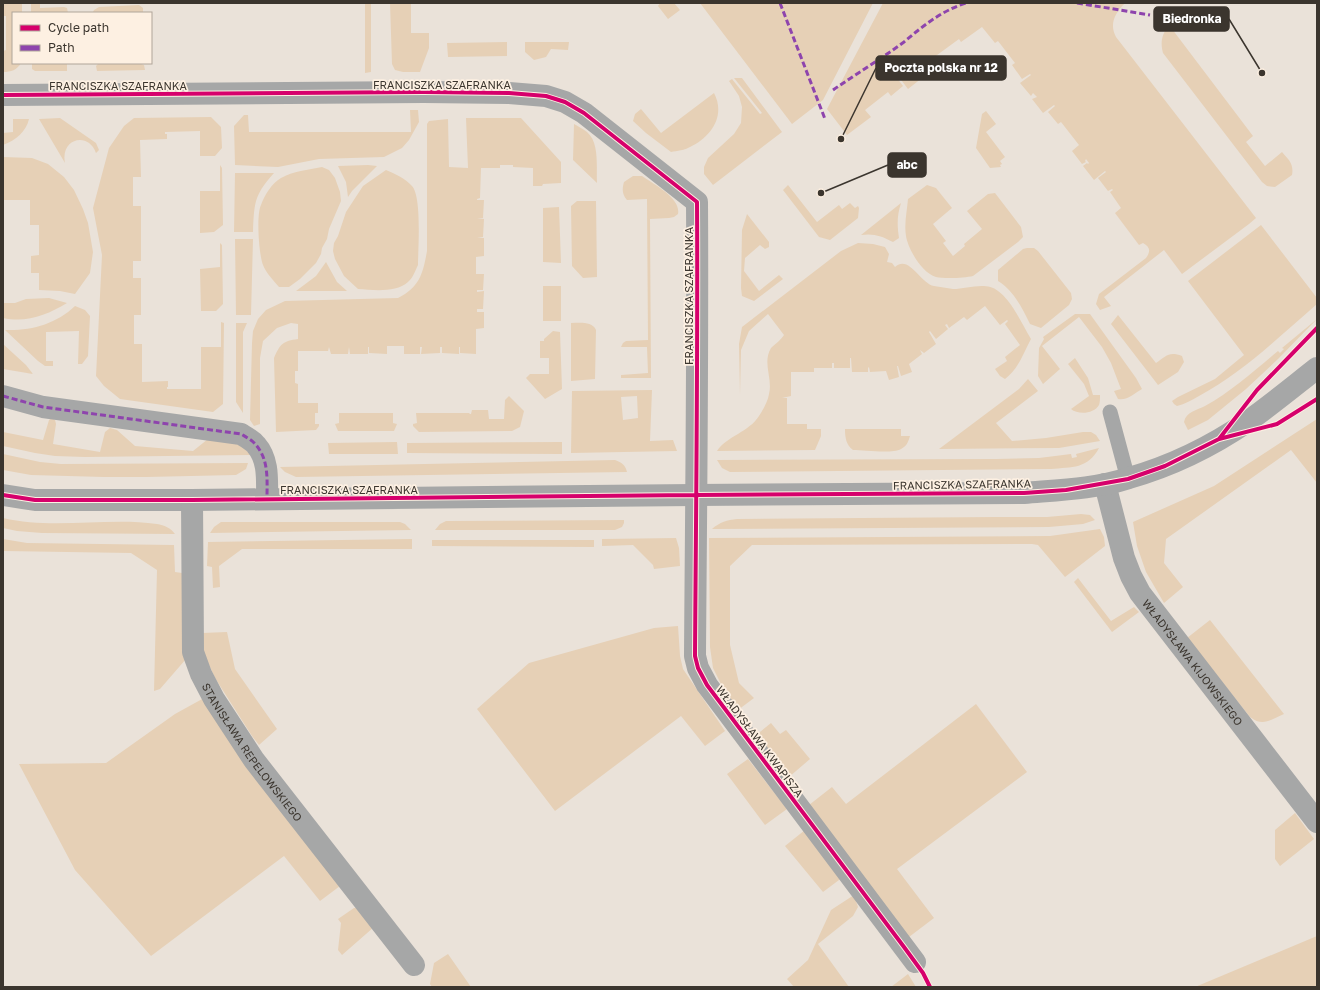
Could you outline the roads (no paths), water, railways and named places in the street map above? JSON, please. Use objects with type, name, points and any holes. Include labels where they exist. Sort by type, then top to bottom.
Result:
[{"type":"street","name":"FRANCISZKA SZAFRANKA","points":[[3,94],[509,93],[546,96],[565,102],[584,113],[697,202],[698,351],[695,494]]},
{"type":"street","name":"FRANCISZKA SZAFRANKA","points":[[3,495],[35,500],[192,500],[695,494],[1024,493],[1066,490],[1128,479],[1165,466],[1219,439],[1247,422],[1317,368]]},
{"type":"street","name":"FRANCISZKA SZAFRANKA","points":[[3,396],[43,407],[241,434],[255,444],[263,454],[267,471],[267,498]]},
{"type":"street","name":"WŁADYSŁAWA KIJOWSKIEGO","points":[[1105,484],[1124,558],[1130,576],[1140,593],[1317,822]]},
{"type":"street","name":"WŁADYSŁAWA KWAPISZA","points":[[695,494],[695,656],[702,678],[915,962]]},
{"type":"street","name":"STANISŁAWA REPELOWSKIEGO","points":[[192,500],[193,652],[201,674],[214,700],[254,760],[414,965]]},
{"type":"lane","points":[[1110,412],[1128,479]]},
{"type":"place","name":"Biedronka","points":[[1262,73]]},
{"type":"place","name":"Poczta polska nr 12","points":[[841,139]]},
{"type":"place","name":"abc","points":[[821,193]]}]
